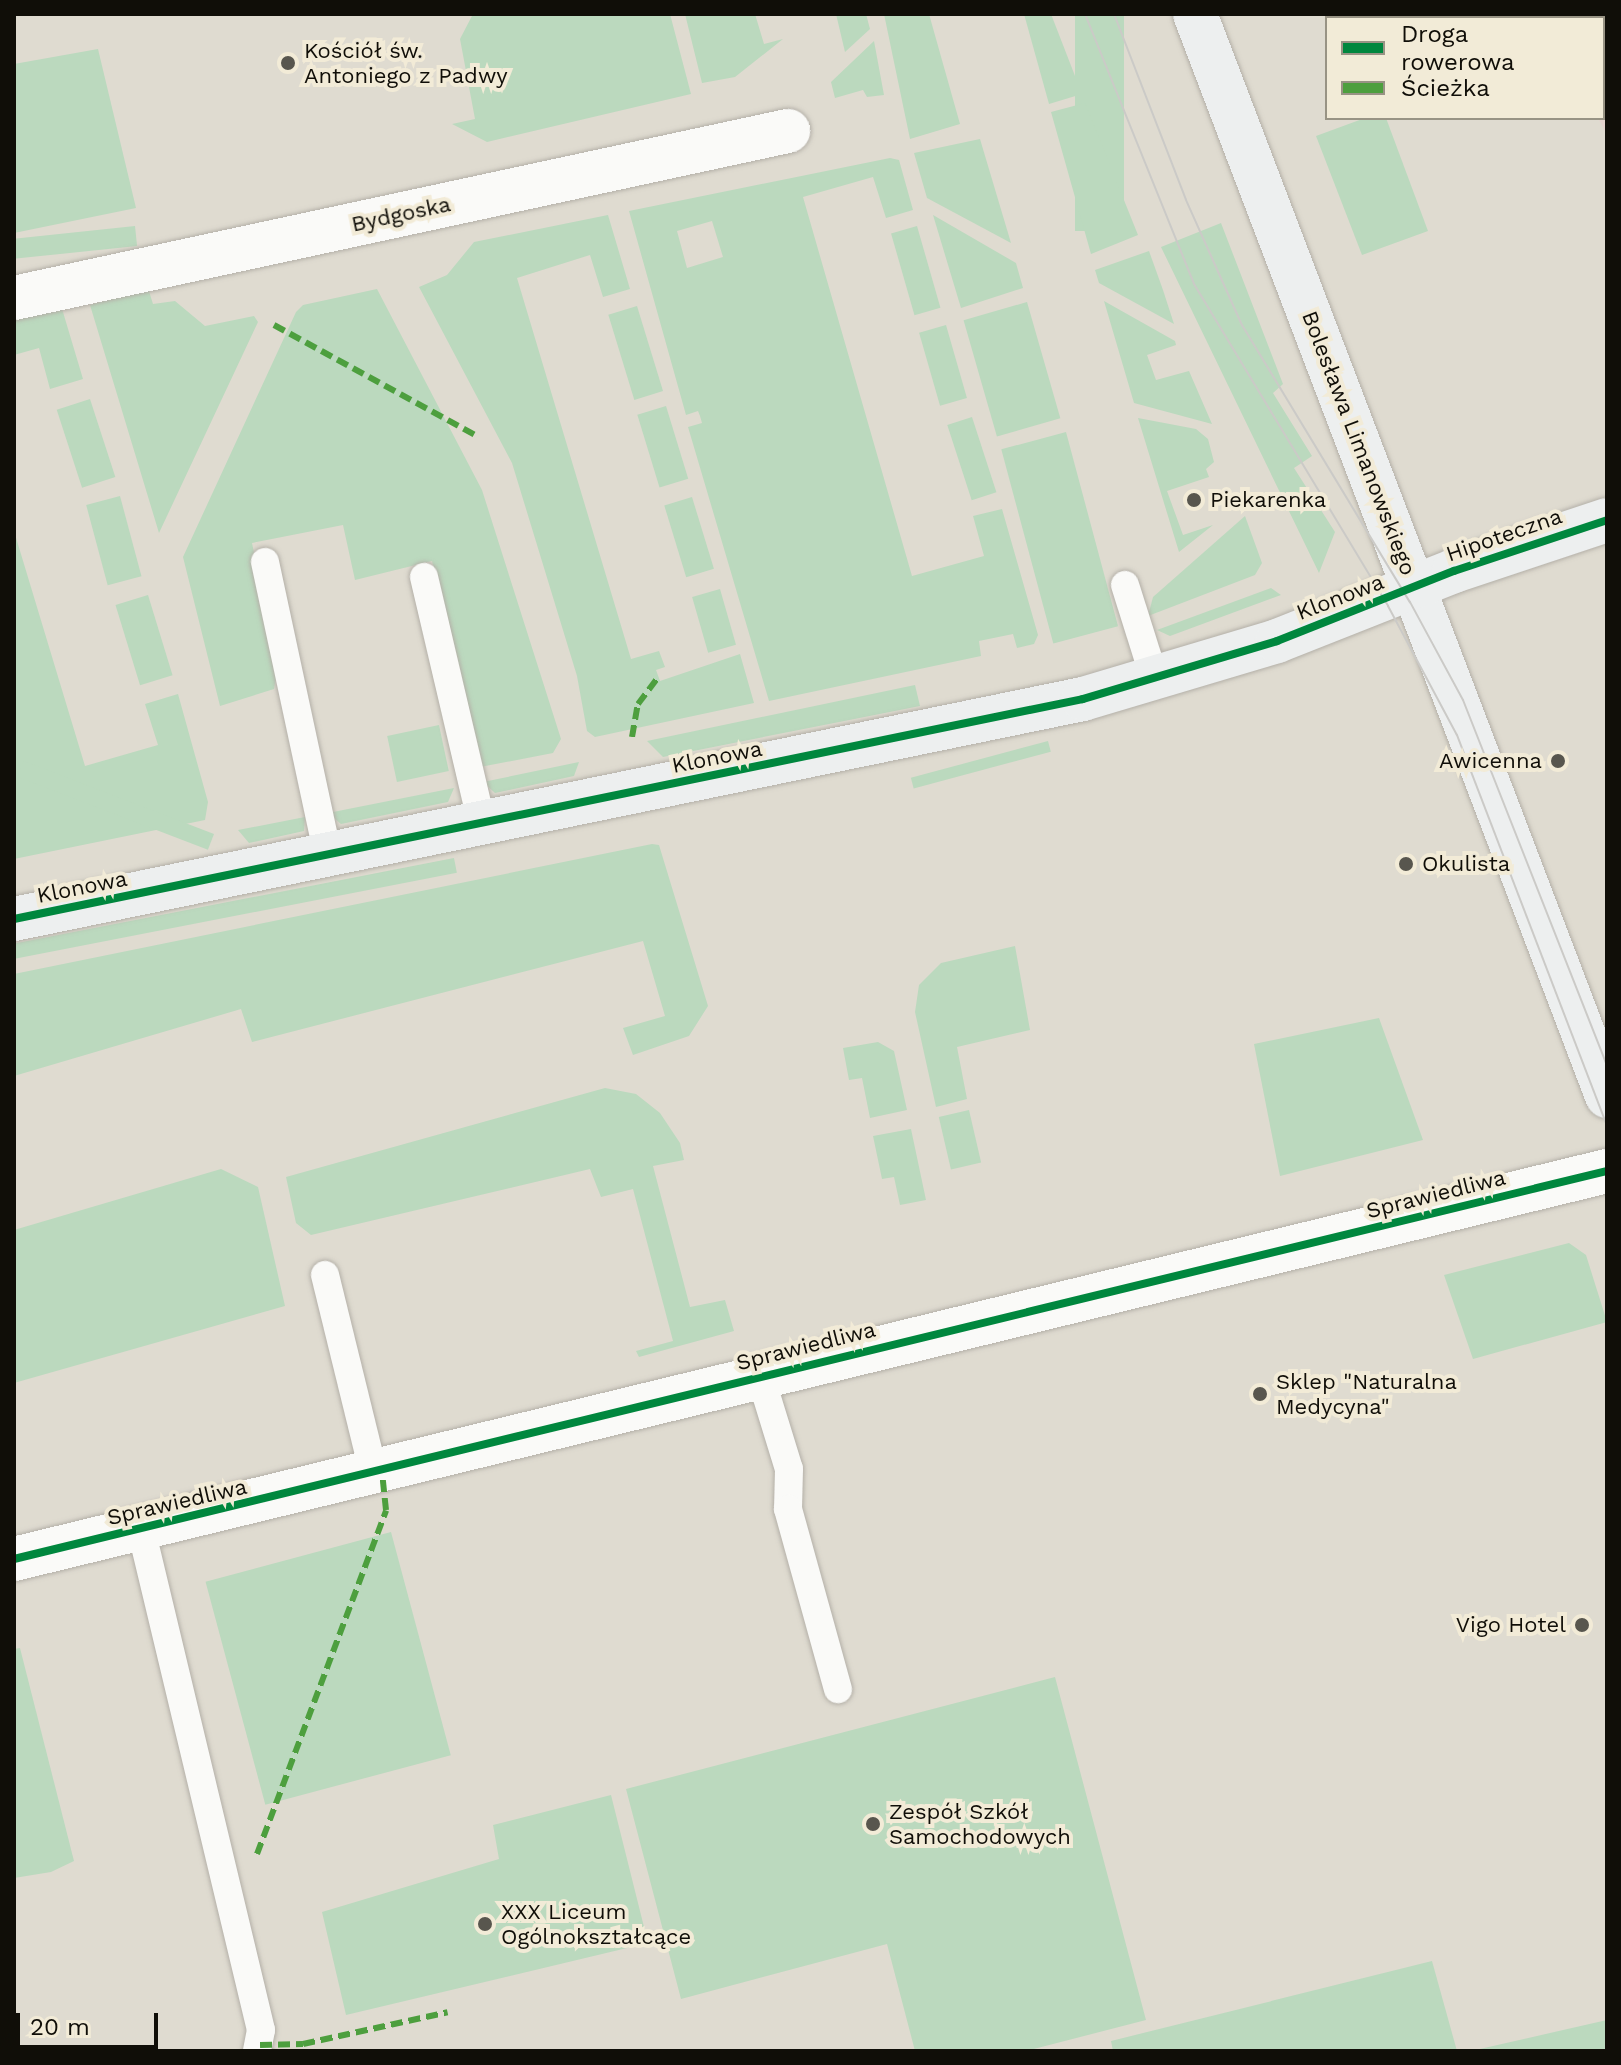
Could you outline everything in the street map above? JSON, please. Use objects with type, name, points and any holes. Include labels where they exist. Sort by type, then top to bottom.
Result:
[{"type":"street","name":"Bolesława Limanowskiego","points":[[1195,14],[1607,1096]]},
{"type":"street","name":"Bydgoska","points":[[14,298],[788,131]]},
{"type":"street","name":"Hipoteczna","points":[[1414,587],[1607,520]]},
{"type":"street","name":"Klonowa","points":[[14,919],[1001,718],[1155,680],[1277,641],[1414,587]]},
{"type":"street","name":"Sprawiedliwa","points":[[14,1559],[374,1475],[760,1375],[1607,1171]]},
{"type":"lane","points":[[265,562],[328,855]]},
{"type":"lane","points":[[424,577],[482,824]]},
{"type":"lane","points":[[1125,585],[1155,680]]},
{"type":"lane","points":[[325,1275],[374,1475]]},
{"type":"lane","points":[[760,1375],[789,1469],[788,1509],[838,1689]]},
{"type":"lane","points":[[141,1529],[261,2030],[257,2051]]},
{"type":"shaded area","points":[[1557,14],[1607,14],[1607,135],[1599,120],[1605,120],[1605,16]]},
{"type":"green space","points":[[473,14],[670,14],[691,94],[487,142],[452,124],[475,119],[460,39]]},
{"type":"green space","points":[[685,14],[755,14],[764,44],[783,39],[735,77],[702,83]]},
{"type":"green space","points":[[836,14],[866,14],[870,29],[845,52]]},
{"type":"green space","points":[[884,14],[929,14],[960,124],[910,139]]},
{"type":"green space","points":[[1024,14],[1051,14],[1082,94],[1049,104]]},
{"type":"green space","points":[[1075,14],[1124,14],[1124,231],[1075,231]]},
{"type":"green space","points":[[874,41],[884,95],[867,97],[863,90],[835,98],[831,82]]},
{"type":"green space","points":[[98,49],[136,208],[14,233],[14,64]]},
{"type":"green space","points":[[1085,103],[1138,235],[1091,254],[1051,112]]},
{"type":"green space","points":[[1360,120],[1387,120],[1428,231],[1362,255],[1316,136]]},
{"type":"green space","points":[[980,139],[1011,243],[927,198],[914,153]]},
{"type":"green space","points":[[890,158],[899,160],[913,210],[886,218],[873,177],[803,197],[912,576],[984,556],[973,516],[1002,509],[1038,635],[1034,644],[1017,648],[1013,634],[979,641],[981,656],[769,701],[688,427],[702,423],[700,416],[698,411],[686,415],[629,211]],"holes":[[[712,221],[723,257],[687,268],[677,231]]]},
{"type":"green space","points":[[608,215],[630,289],[603,297],[590,255],[517,278],[631,659],[659,651],[665,667],[656,670],[660,681],[740,654],[754,703],[595,737],[587,731],[577,676],[512,463],[419,287],[447,275],[474,242]]},
{"type":"green space","points":[[933,215],[1016,263],[1023,288],[961,308]]},
{"type":"green space","points":[[1221,223],[1283,384],[1273,393],[1312,456],[1294,468],[1335,532],[1319,573],[1161,247]]},
{"type":"green space","points":[[135,226],[137,246],[14,259],[14,239]]},
{"type":"green space","points":[[917,226],[940,308],[914,315],[891,233]]},
{"type":"green space","points":[[1149,251],[1174,324],[1099,283],[1095,270]]},
{"type":"green space","points":[[148,288],[153,304],[175,301],[205,326],[254,316],[258,322],[159,533],[90,305]]},
{"type":"green space","points":[[377,289],[482,490],[561,739],[553,753],[480,767],[432,561],[355,580],[343,525],[252,543],[278,666],[274,689],[220,706],[183,557],[296,312],[303,305]]},
{"type":"green space","points":[[1104,301],[1175,341],[1176,345],[1147,355],[1156,380],[1189,371],[1212,424],[1134,403]]},
{"type":"green space","points":[[60,302],[83,379],[50,389],[39,348],[14,355],[14,314]]},
{"type":"green space","points":[[1027,302],[1060,418],[997,437],[964,320]]},
{"type":"green space","points":[[637,306],[663,391],[634,400],[608,315]]},
{"type":"green space","points":[[946,325],[967,398],[940,406],[919,333]]},
{"type":"green space","points":[[90,399],[115,477],[82,488],[57,410]]},
{"type":"green space","points":[[666,406],[688,479],[660,487],[637,415]]},
{"type":"green space","points":[[972,417],[996,492],[972,500],[947,425]]},
{"type":"green space","points":[[1138,418],[1196,429],[1208,439],[1214,462],[1206,469],[1209,477],[1167,491],[1183,535],[1213,525],[1179,552]]},
{"type":"green space","points":[[1066,432],[1118,626],[1053,643],[1001,449]]},
{"type":"green space","points":[[120,496],[141,576],[108,585],[86,505]]},
{"type":"green space","points":[[692,497],[714,569],[686,577],[664,505]]},
{"type":"green space","points":[[1245,516],[1262,563],[1255,575],[1148,616],[1153,597]]},
{"type":"green space","points":[[14,531],[85,766],[158,745],[145,704],[178,694],[208,802],[205,820],[14,859]]},
{"type":"green space","points":[[1271,588],[1281,595],[1170,636],[1157,630]]},
{"type":"green space","points":[[720,589],[736,645],[708,653],[692,597]]},
{"type":"green space","points":[[148,595],[173,675],[140,685],[115,605]]},
{"type":"green space","points":[[915,685],[920,706],[663,757],[647,741]]},
{"type":"green space","points":[[439,725],[449,771],[397,782],[387,736]]},
{"type":"green space","points":[[1048,741],[1051,752],[914,788],[911,778]]},
{"type":"green space","points":[[24,761],[214,834],[208,850],[17,777]]},
{"type":"green space","points":[[579,762],[574,776],[495,793],[483,782]]},
{"type":"green space","points":[[454,788],[448,802],[341,824],[328,813]]},
{"type":"green space","points":[[305,817],[304,831],[249,843],[238,830]]},
{"type":"green space","points":[[659,845],[708,1006],[689,1036],[633,1055],[623,1028],[665,1016],[643,941],[252,1042],[241,1009],[14,1076],[14,974]]},
{"type":"green space","points":[[454,858],[457,873],[16,958],[14,944]]},
{"type":"green space","points":[[1015,946],[1030,1030],[957,1047],[967,1099],[936,1107],[915,1012],[919,985],[941,963]]},
{"type":"green space","points":[[1379,1018],[1423,1140],[1280,1176],[1254,1044]]},
{"type":"green space","points":[[878,1042],[894,1051],[907,1110],[870,1118],[862,1078],[849,1080],[843,1048]]},
{"type":"green space","points":[[605,1088],[636,1094],[660,1113],[680,1143],[684,1160],[653,1166],[690,1307],[725,1300],[734,1331],[639,1357],[636,1351],[673,1341],[633,1189],[601,1197],[590,1169],[311,1235],[296,1223],[286,1177]]},
{"type":"green space","points":[[969,1110],[981,1163],[951,1170],[939,1117]]},
{"type":"green space","points":[[911,1129],[926,1200],[900,1205],[894,1177],[882,1179],[873,1136]]},
{"type":"green space","points":[[221,1169],[258,1187],[285,1306],[14,1383],[14,1230]]},
{"type":"green space","points":[[1569,1243],[1586,1255],[1607,1322],[1473,1359],[1444,1275]]},
{"type":"green space","points":[[391,1532],[451,1755],[265,1805],[206,1582]]},
{"type":"green space","points":[[20,1648],[74,1861],[51,1872],[14,1878],[14,1649]]},
{"type":"green space","points":[[1055,1677],[1146,2020],[1026,2051],[915,2051],[887,1944],[681,1999],[626,1789]]},
{"type":"green space","points":[[611,1795],[648,1943],[346,2015],[322,1912],[499,1859],[493,1825]]},
{"type":"green space","points":[[1432,1961],[1457,2051],[1113,2051],[1111,2041]]},
{"type":"green space","points":[[1607,2020],[1607,2051],[1471,2051]]},
{"type":"tram line","points":[[1085,14],[1194,284],[1388,606],[1457,735],[1607,1125]]},
{"type":"tram line","points":[[1114,14],[1186,200],[1242,325],[1410,602],[1463,700],[1607,1066]]},
{"type":"marked path","points":[[274,325],[475,435]]},
{"type":"marked path","points":[[632,737],[638,704],[659,676]]},
{"type":"marked path","points":[[257,1854],[386,1510],[382,1474]]},
{"type":"marked path","points":[[260,2045],[303,2044],[448,2012]]},
{"type":"cycle path","points":[[14,919],[1083,699],[1277,641],[1454,571],[1607,520]]},
{"type":"cycle path","points":[[14,1559],[1607,1171]]},
{"type":"place","name":"Kościół św. Antoniego z Padwy","points":[[288,63]]},
{"type":"place","name":"Piekarenka","points":[[1194,500]]},
{"type":"place","name":"Awicenna","points":[[1558,761]]},
{"type":"place","name":"Okulista","points":[[1406,864]]},
{"type":"place","name":"Sklep \"Naturalna Medycyna\"","points":[[1260,1394]]},
{"type":"place","name":"Vigo Hotel","points":[[1582,1625]]},
{"type":"place","name":"Zespół Szkół Samochodowych","points":[[873,1824]]},
{"type":"place","name":"XXX Liceum Ogólnokształcące","points":[[485,1924]]}]
